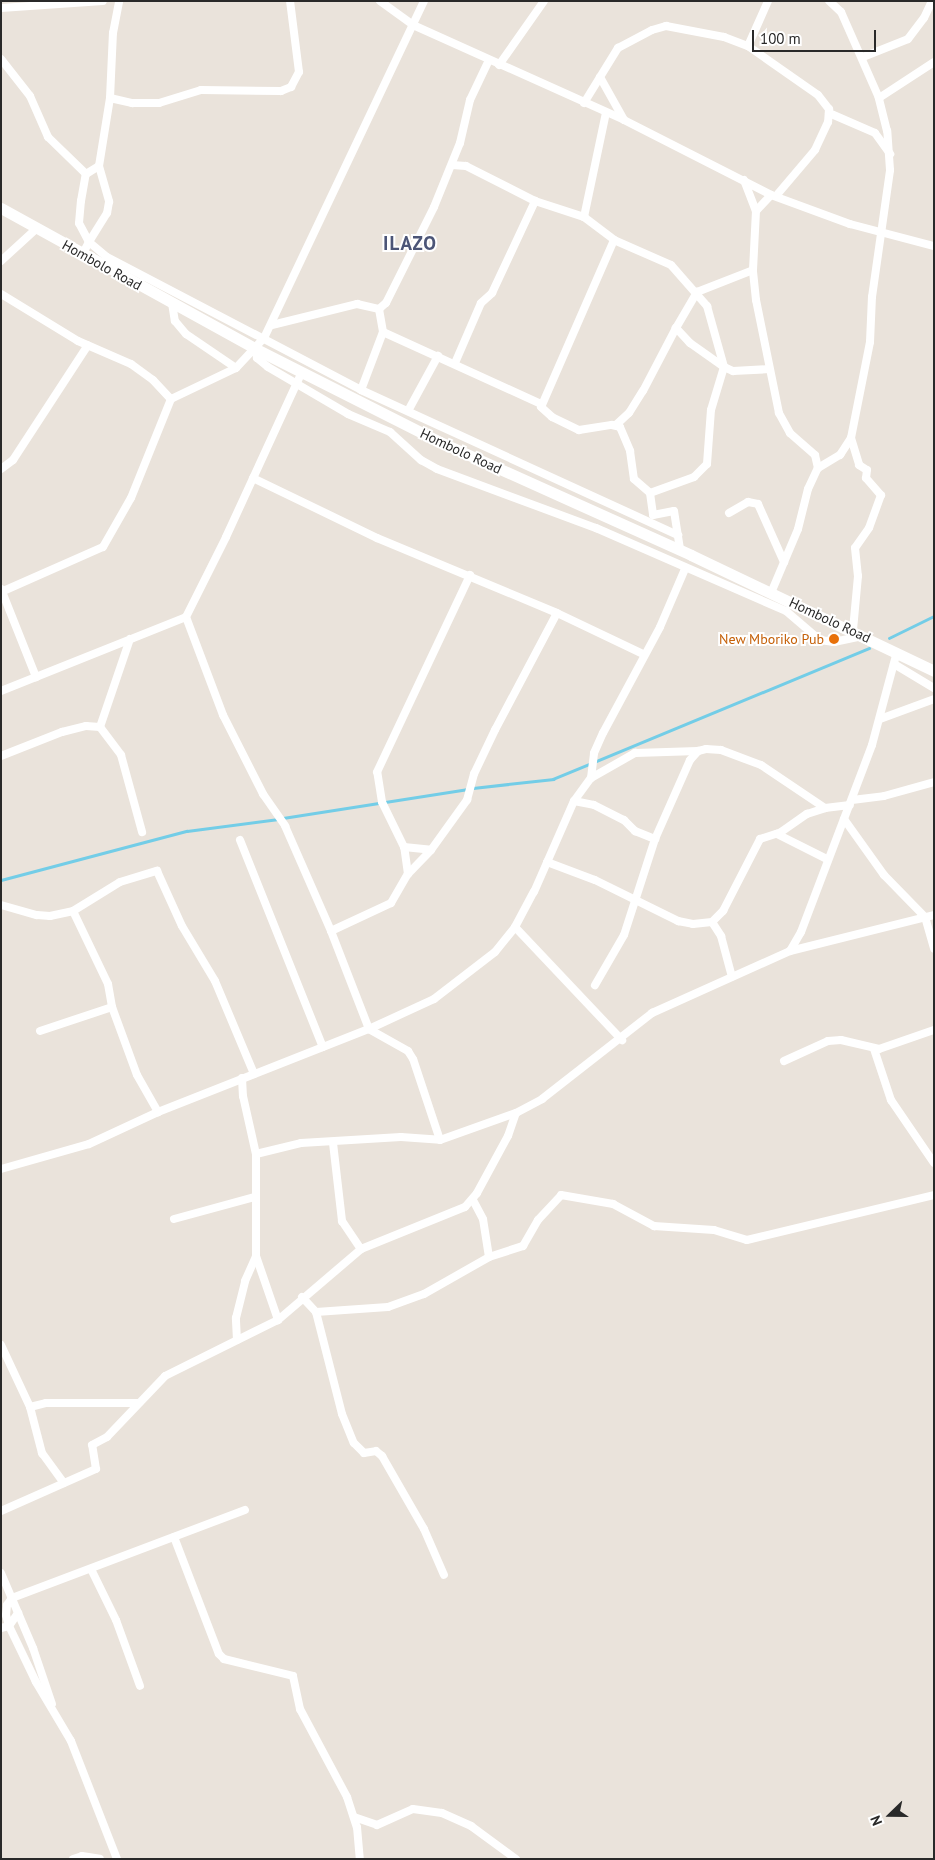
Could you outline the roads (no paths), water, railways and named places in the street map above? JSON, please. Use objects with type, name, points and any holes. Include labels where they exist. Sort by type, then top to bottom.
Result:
[{"type":"street","points":[[1,8],[103,1]]},
{"type":"street","points":[[82,255],[107,213],[109,202],[99,166],[110,98],[113,33],[119,1]]},
{"type":"street","points":[[110,98],[132,102],[159,103],[201,90],[281,91],[291,87],[299,72],[290,1]]},
{"type":"street","points":[[380,1],[413,25],[624,120],[773,196],[881,232],[934,246]]},
{"type":"street","points":[[36,677],[2,591],[103,547],[131,498],[171,399],[236,368],[256,349],[264,338],[272,325],[424,1]]},
{"type":"street","points":[[499,65],[544,1]]},
{"type":"street","points":[[818,468],[840,455],[851,438],[870,342],[871,304],[890,155],[878,98],[862,57],[841,12],[828,1]]},
{"type":"street","points":[[862,57],[904,42],[923,20],[932,1]]},
{"type":"street","points":[[748,46],[767,3]]},
{"type":"street","points":[[584,103],[624,42],[659,28],[715,35],[748,46],[818,95],[828,105],[829,113],[828,122],[815,150],[773,196],[756,211]]},
{"type":"street","points":[[1,59],[30,96],[48,137],[86,174]]},
{"type":"street","points":[[379,309],[390,299],[452,165],[470,100],[489,60]]},
{"type":"street","points":[[878,98],[934,62]]},
{"type":"street","points":[[600,77],[624,120]]},
{"type":"street","points":[[584,217],[606,113]]},
{"type":"street","points":[[829,113],[875,134],[890,155]]},
{"type":"street","points":[[452,165],[466,166],[535,201],[584,217],[614,240],[671,264],[697,292],[710,311],[724,367],[711,410],[707,464],[694,476],[650,493]]},
{"type":"street","points":[[86,174],[99,166]]},
{"type":"street","points":[[86,174],[79,223],[89,242],[131,271],[264,338],[358,395],[408,411],[678,535]]},
{"type":"street","points":[[744,180],[756,211],[753,270],[769,369],[784,425],[815,455],[818,468],[771,593]]},
{"type":"street","points":[[455,363],[481,303],[492,293],[535,201]]},
{"type":"street","name":"Hombolo Road","points":[[1,208],[82,255],[256,349],[302,372],[358,395],[440,442],[853,630],[934,671]]},
{"type":"street","points":[[1,261],[36,229]]},
{"type":"street","points":[[541,404],[614,240]]},
{"type":"street","points":[[383,332],[455,363],[541,404],[546,413],[580,430],[617,424],[629,413],[648,384],[676,328],[697,292],[753,270]]},
{"type":"street","points":[[1,294],[88,346],[131,364],[171,399]]},
{"type":"street","points":[[172,303],[175,321],[186,334],[236,368]]},
{"type":"street","points":[[272,325],[357,304],[379,309]]},
{"type":"street","points":[[348,414],[358,395],[383,332],[379,309]]},
{"type":"street","points":[[676,328],[690,343],[724,367],[733,371],[769,369]]},
{"type":"street","points":[[1,469],[14,460],[88,346]]},
{"type":"street","points":[[256,349],[257,358],[296,384],[318,394],[348,414],[390,432],[421,460],[437,469],[596,528],[685,569],[786,611],[820,640],[834,642],[864,636]]},
{"type":"street","points":[[408,411],[438,356]]},
{"type":"street","points":[[1,691],[186,616],[302,372]]},
{"type":"street","points":[[617,424],[627,439],[634,480],[650,493],[653,515],[674,512],[680,550]]},
{"type":"street","points":[[851,438],[857,461],[866,470],[866,478],[872,488],[877,489],[880,495],[869,528],[856,548],[858,576],[853,630]]},
{"type":"street","points":[[253,478],[377,538],[557,613],[643,654]]},
{"type":"street","points":[[729,512],[748,502],[758,504],[784,562]]},
{"type":"street","points":[[591,778],[594,752],[643,654],[660,627],[685,569]]},
{"type":"street","points":[[408,874],[404,847],[382,802],[377,772],[470,576]]},
{"type":"street","points":[[331,931],[391,903],[408,874],[430,850],[466,800],[474,774],[557,613]]},
{"type":"street","points":[[186,616],[223,715],[263,794],[285,826],[331,931],[369,1029],[408,1051],[413,1059],[440,1140]]},
{"type":"street","points":[[100,727],[130,639]]},
{"type":"street","points":[[790,950],[801,932],[827,859],[851,802],[880,719],[897,652]]},
{"type":"street","points":[[894,664],[934,688]]},
{"type":"street","points":[[880,719],[934,699]]},
{"type":"street","points":[[1,756],[62,732],[86,726],[100,727]]},
{"type":"street","points":[[100,727],[120,755],[142,832]]},
{"type":"street","points":[[595,984],[624,935],[634,898],[655,839],[690,760],[698,750]]},
{"type":"street","points":[[1,1169],[90,1144],[158,1112],[369,1029],[442,994],[495,952],[515,927],[574,801],[591,778],[635,753],[721,750],[761,765],[825,808]]},
{"type":"street","points":[[547,862],[634,898],[678,920],[693,924],[712,922],[723,911],[760,839],[777,834],[825,808],[884,796],[934,782]]},
{"type":"street","points":[[574,801],[594,804],[624,820],[635,831],[655,839]]},
{"type":"street","points":[[844,819],[889,881],[925,917],[931,928],[934,949]]},
{"type":"street","points":[[777,834],[827,859]]},
{"type":"street","points":[[240,840],[323,1047]]},
{"type":"street","points":[[404,847],[430,850]]},
{"type":"street","points":[[1,905],[37,915],[73,910],[105,888],[157,870],[182,926],[215,981],[254,1074]]},
{"type":"street","points":[[73,910],[108,984],[112,1007],[137,1075],[158,1112]]},
{"type":"street","points":[[256,1154],[301,1143],[332,1143],[401,1138],[440,1140],[516,1113],[542,1099],[622,1040],[652,1013],[790,950],[934,915]]},
{"type":"street","points":[[712,922],[720,936],[732,977]]},
{"type":"street","points":[[515,927],[622,1040]]},
{"type":"street","points":[[40,1031],[112,1007]]},
{"type":"street","points":[[784,1061],[831,1040],[874,1050],[934,1030]]},
{"type":"street","points":[[874,1050],[891,1100],[934,1163]]},
{"type":"street","points":[[242,1078],[243,1096],[256,1154],[256,1256],[278,1320]]},
{"type":"street","points":[[1,1511],[96,1469],[92,1445],[107,1437],[165,1376],[204,1360],[237,1340],[278,1320],[302,1297],[362,1249],[458,1210],[473,1200],[508,1136],[516,1113]]},
{"type":"street","points":[[332,1143],[342,1220],[362,1249]]},
{"type":"street","points":[[316,1312],[388,1307],[424,1294],[489,1257],[523,1246],[538,1220],[561,1195],[613,1204],[654,1226],[714,1230],[746,1240],[934,1195]]},
{"type":"street","points":[[174,1219],[255,1197]]},
{"type":"street","points":[[473,1200],[483,1219],[489,1257]]},
{"type":"street","points":[[237,1340],[236,1318],[245,1281],[256,1256]]},
{"type":"street","points":[[302,1297],[316,1312],[342,1414],[354,1443],[364,1453],[376,1451],[382,1456],[424,1529],[444,1575]]},
{"type":"street","points":[[1,1345],[30,1407],[42,1452],[64,1483]]},
{"type":"street","points":[[30,1407],[46,1403],[138,1403]]},
{"type":"street","points":[[12,1598],[245,1510]]},
{"type":"street","points":[[174,1537],[219,1654],[224,1659],[293,1676],[300,1709],[338,1777],[354,1818],[360,1859]]},
{"type":"street","points":[[91,1569],[116,1620],[140,1686]]},
{"type":"street","points":[[1,1573],[45,1678],[55,1713]]},
{"type":"street","points":[[12,1598],[6,1615],[5,1627],[55,1713],[94,1795],[117,1859]]},
{"type":"street","points":[[5,1627],[18,1613]]},
{"type":"street","points":[[354,1818],[377,1825],[414,1809],[442,1813],[471,1826],[516,1859]]},
{"type":"street","points":[[73,1859],[82,1856],[100,1859]]},
{"type":"waterway","points":[[889,638],[934,616]]},
{"type":"waterway","points":[[473,788],[553,779],[869,648]]},
{"type":"waterway","points":[[283,818],[468,789]]},
{"type":"waterway","points":[[1,880],[187,831],[278,819]]},
{"type":"place","name":"New Mboriko Pub","points":[[834,639]]},
{"type":"district","name":"ILAZO","points":[[410,244]]}]
